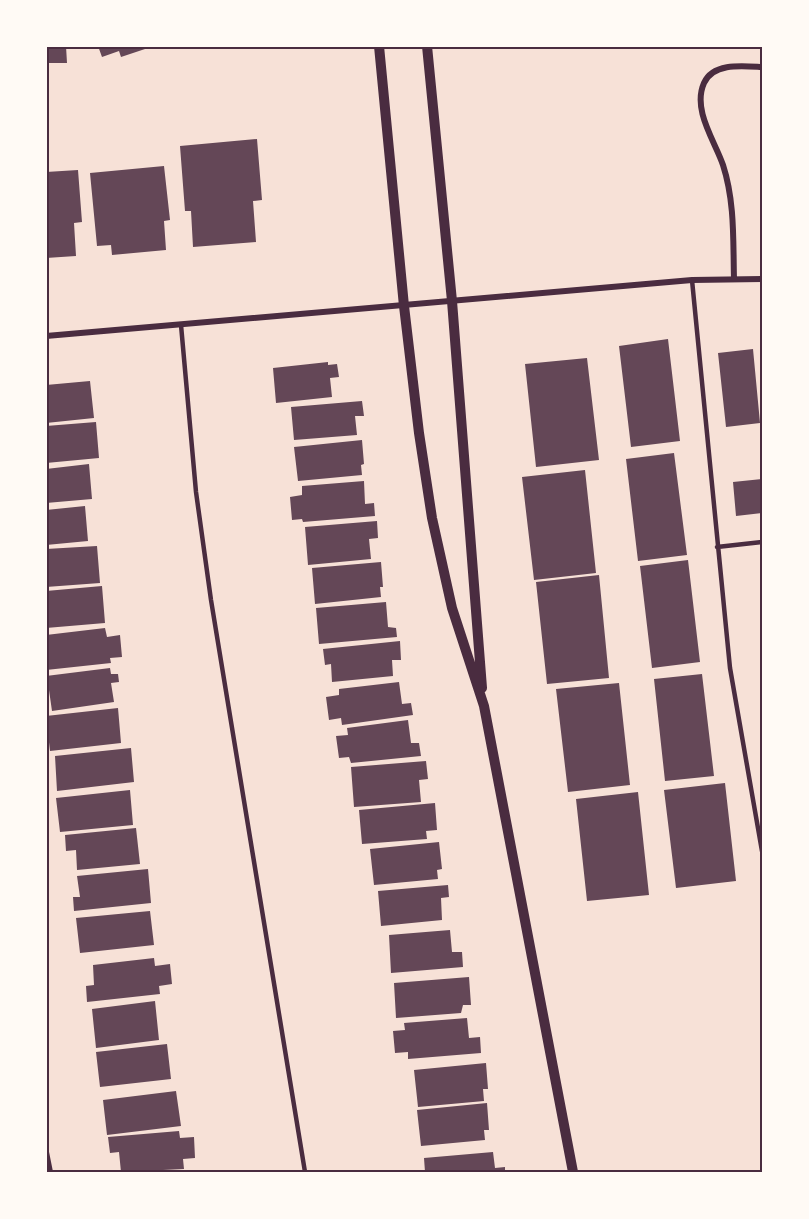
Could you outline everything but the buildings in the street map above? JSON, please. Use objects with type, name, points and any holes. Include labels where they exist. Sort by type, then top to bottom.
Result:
[{"type":"street","points":[[379,46],[404,306],[432,518],[452,608],[484,706]]},
{"type":"street","points":[[427,46],[452,302],[484,706],[573,1173]]},
{"type":"street","points":[[734,279],[729,188],[723,165],[705,124],[701,103],[704,83],[713,72],[728,67],[762,67]]},
{"type":"street","points":[[46,336],[692,280],[762,279]]},
{"type":"street","points":[[46,1152],[50,1173]]},
{"type":"lane","points":[[692,280],[730,668],[762,851]]},
{"type":"lane","points":[[181,325],[196,492],[210,589],[305,1173]]},
{"type":"lane","points":[[717,547],[762,542]]}]
